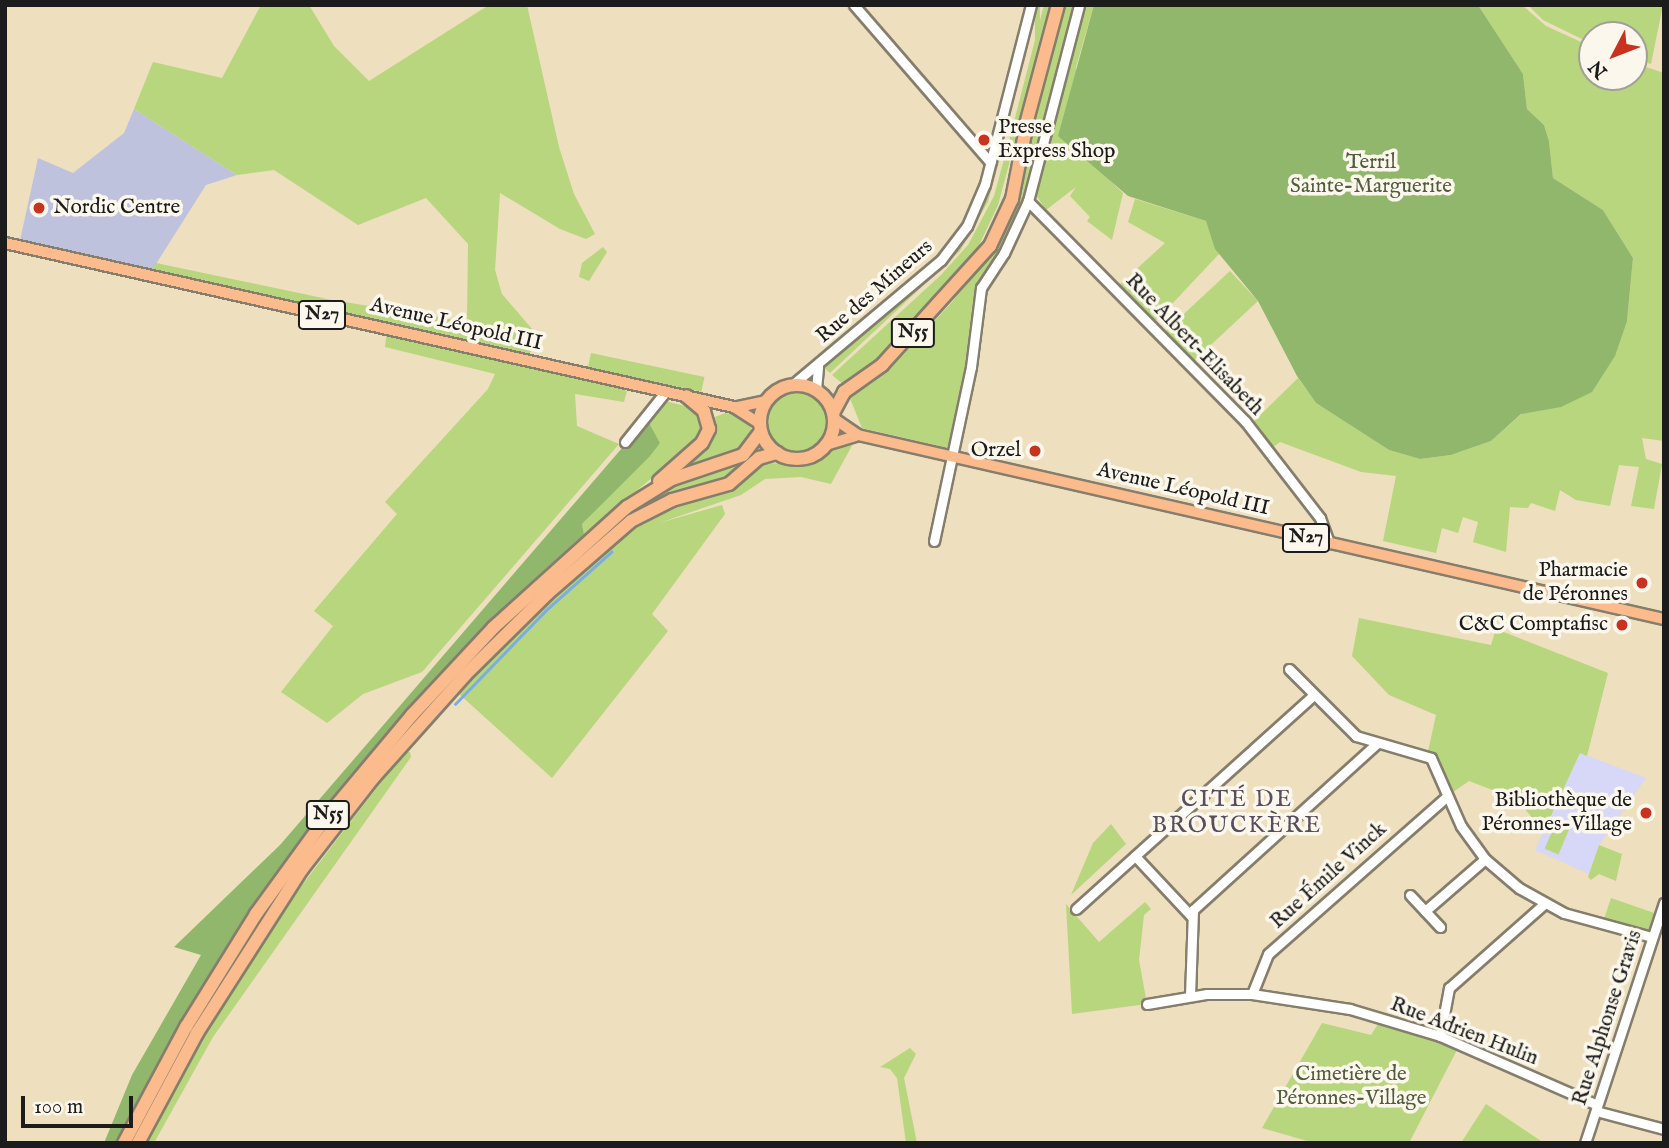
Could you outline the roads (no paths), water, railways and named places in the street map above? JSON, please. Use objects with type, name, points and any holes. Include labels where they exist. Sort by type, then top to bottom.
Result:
[{"type":"highway","name":"N55","points":[[833,416],[845,392],[882,366],[973,265],[995,223],[1027,123],[1058,5]]},
{"type":"highway","points":[[792,385],[818,391],[845,392]]},
{"type":"highway","name":"N27","points":[[766,401],[792,385]]},
{"type":"highway","name":"N27","points":[[818,391],[833,416]]},
{"type":"highway","points":[[654,488],[707,433],[704,411],[686,396]]},
{"type":"highway","points":[[760,427],[766,401]]},
{"type":"highway","points":[[777,453],[798,459],[826,445],[833,416]]},
{"type":"highway","name":"N55","points":[[124,1143],[236,945],[366,767],[493,628],[593,536],[654,488],[692,470],[743,455],[760,427]]},
{"type":"highway","name":"N27","points":[[760,427],[777,453]]},
{"type":"highway","name":"N55","points":[[138,1143],[197,1032],[302,869],[373,778],[465,675],[547,594],[631,521],[672,500],[729,484],[759,458],[777,453]]},
{"type":"main road","name":"Avenue Léopold III","points":[[5,243],[734,407],[766,401]]},
{"type":"main road","name":"Avenue Léopold III","points":[[734,407],[760,427]]},
{"type":"main road","name":"Avenue Léopold III","points":[[833,416],[845,430],[859,435],[949,457],[1664,619]]},
{"type":"main road","points":[[826,445],[859,435]]},
{"type":"street","points":[[855,5],[990,162]]},
{"type":"street","name":"Rue des Mineurs","points":[[792,385],[818,366],[950,249],[978,205],[1031,5]]},
{"type":"street","points":[[934,541],[949,457],[971,368],[981,288],[1004,253],[1028,201],[1079,5]]},
{"type":"street","name":"Rue Albert-Elisabeth","points":[[1028,201],[1245,421],[1321,523],[1329,543]]},
{"type":"street","name":"Rue des Mineurs","points":[[818,366],[818,391]]},
{"type":"street","points":[[625,442],[666,391]]},
{"type":"street","points":[[1307,538],[1321,523]]},
{"type":"street","points":[[1289,670],[1352,734],[1377,744],[1431,758],[1446,797],[1485,859],[1544,904],[1583,920],[1652,937]]},
{"type":"street","points":[[1076,909],[1314,695]]},
{"type":"street","points":[[1190,996],[1192,917],[1201,901],[1377,744]]},
{"type":"street","name":"Rue Émile Vinck","points":[[1252,994],[1268,954],[1446,797]]},
{"type":"street","points":[[1135,856],[1192,917]]},
{"type":"street","points":[[1425,911],[1485,859]]},
{"type":"street","points":[[1410,895],[1440,928]]},
{"type":"street","name":"Rue Alphonse Gravis","points":[[1585,1143],[1664,903]]},
{"type":"street","points":[[1440,1036],[1448,988],[1544,904]]},
{"type":"street","name":"Rue Adrien Hulin","points":[[1147,1004],[1190,996],[1252,994],[1350,1009],[1440,1036],[1596,1108],[1664,1129]]},
{"type":"waterway","points":[[455,704],[545,611],[611,552]]},
{"type":"place","name":"Presse Express Shop","points":[[984,140]]},
{"type":"place","name":"Nordic Centre","points":[[39,208]]},
{"type":"place","name":"Orzel","points":[[1035,451]]},
{"type":"place","name":"Pharmacie de Péronnes","points":[[1642,583]]},
{"type":"place","name":"C&C Comptafisc","points":[[1622,625]]},
{"type":"place","name":"Bibliothèque de Péronnes-Village","points":[[1646,813]]},
{"type":"district","name":"CITÉ DE BROUCKÈRE","points":[[1237,813]]},
{"type":"park label","name":"Terril Sainte-Marguerite","points":[[1371,175]]},
{"type":"park label","name":"Cimetière de Péronnes-Village","points":[[1351,1087]]}]
